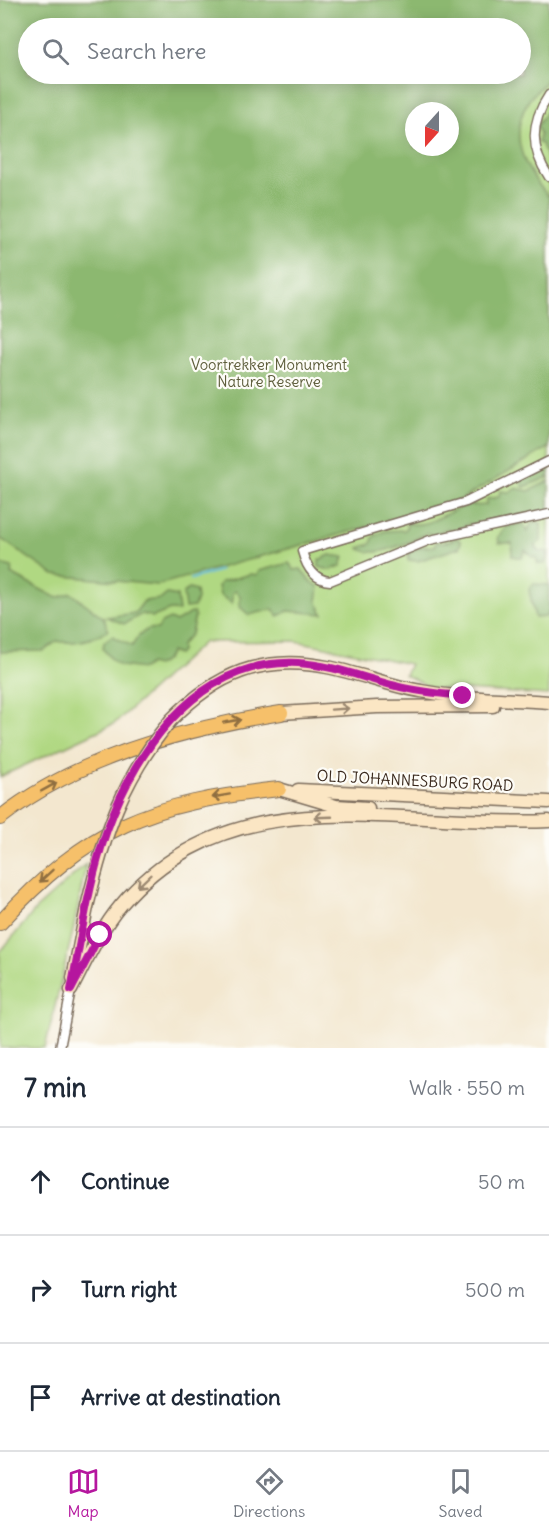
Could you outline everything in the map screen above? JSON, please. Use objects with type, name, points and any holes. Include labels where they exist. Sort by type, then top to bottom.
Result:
[{"type":"main road","points":[[71,990],[100,849],[120,795],[148,747],[171,720],[215,682],[244,669],[273,663],[327,667],[422,692],[549,702]]},
{"type":"main road","points":[[0,818],[58,782],[104,761],[166,738],[225,722],[282,713],[408,706],[549,708]]},
{"type":"main road","points":[[0,923],[53,870],[88,843],[157,810],[220,795],[279,789],[336,806],[549,820]]},
{"type":"main road","name":"OLD JOHANNESBURG ROAD","points":[[279,789],[549,802]]},
{"type":"main road","points":[[71,990],[100,935],[120,906],[157,868],[209,837],[267,821],[300,818],[356,816],[549,820]]},
{"type":"street","points":[[549,95],[538,114],[534,131],[537,156],[549,177]]},
{"type":"street","points":[[549,461],[466,502],[302,551],[313,573],[322,580],[330,581],[430,540],[549,514]]},
{"type":"street","points":[[60,1048],[71,990]]},
{"type":"green space","name":"Voortrekker Monument Nature Reserve","points":[[0,0],[549,0],[549,695],[432,688],[405,675],[410,664],[296,641],[204,642],[115,723],[0,777]]},
{"type":"green space","name":"Voortrekker Monument Nature Reserve","points":[[0,0],[549,0],[549,75],[546,82],[529,100],[519,126],[519,139],[521,152],[532,175],[549,197],[549,447],[457,502],[157,585],[54,575],[0,538]]},
{"type":"green space","points":[[549,107],[549,165],[542,144],[538,142],[540,134],[537,126]]},
{"type":"green space","points":[[549,469],[549,477],[524,487],[522,485],[522,480],[541,470]]},
{"type":"green space","points":[[549,481],[549,510],[469,524],[454,531],[445,529],[434,535],[427,533],[383,551],[365,551],[359,548],[371,544],[374,536],[385,531],[405,530],[408,523],[433,521],[463,506],[486,505],[487,499],[499,497],[500,491],[509,492],[515,488],[529,491]]},
{"type":"green space","points":[[533,521],[541,523],[541,541],[535,546],[540,552],[546,551],[548,554],[545,564],[538,564],[536,557],[532,557],[525,550],[522,558],[512,556],[512,543],[499,543],[498,537],[506,527],[523,523],[527,532]]},
{"type":"green space","points":[[457,538],[461,542],[459,548],[418,561],[408,560],[409,552],[420,547],[435,546],[436,542],[442,543]]},
{"type":"green space","points":[[330,555],[344,557],[341,566],[330,570],[319,567],[319,560]]},
{"type":"green space","points":[[289,563],[294,570],[301,569],[308,579],[319,587],[317,601],[323,614],[288,611],[278,616],[273,609],[249,615],[240,607],[240,596],[235,591],[232,593],[232,603],[220,595],[218,586],[221,582],[251,574],[257,575],[259,571]]},
{"type":"green space","points":[[0,564],[12,567],[11,574],[57,598],[71,593],[104,618],[108,630],[84,641],[57,641],[44,651],[0,652]]},
{"type":"green space","points":[[533,584],[549,585],[549,610],[546,617],[535,618],[529,590]]},
{"type":"green space","points":[[189,589],[196,591],[197,599],[194,607],[185,608],[183,593]]},
{"type":"green space","points":[[167,594],[177,596],[179,611],[170,610],[153,617],[142,614],[124,624],[107,617],[135,613],[144,601],[161,599]]},
{"type":"green space","points":[[193,612],[195,616],[191,634],[181,645],[181,652],[178,655],[171,652],[165,661],[156,666],[150,664],[143,669],[121,666],[112,660],[103,649],[104,642],[112,636],[132,646],[146,631],[158,629],[161,623],[170,619],[176,622]]},
{"type":"green space","points":[[86,864],[73,931],[45,1048],[0,1048],[0,952],[36,909]]},
{"type":"waterway","points":[[191,579],[221,570]]},
{"type":"route","points":[[100,935],[71,990],[100,849],[120,795],[148,747],[188,703],[215,682],[244,669],[273,663],[299,663],[327,667],[422,692],[463,696]]}]
